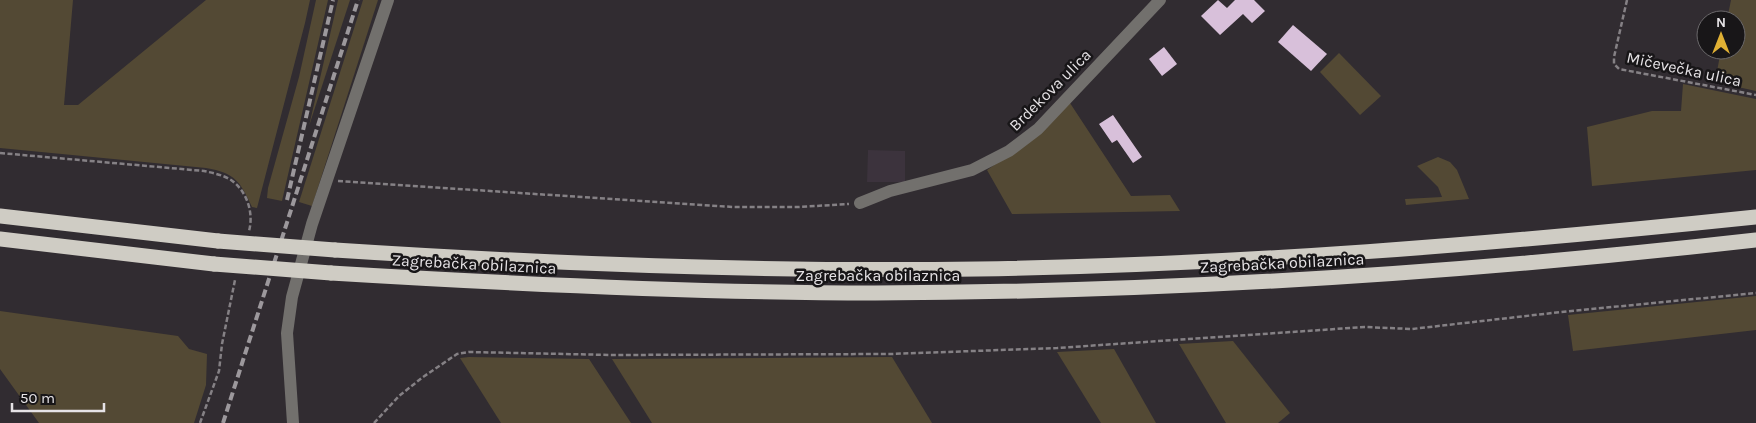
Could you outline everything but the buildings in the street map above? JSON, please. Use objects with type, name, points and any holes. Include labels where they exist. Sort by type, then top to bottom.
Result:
[{"type":"highway","name":"Zagrebačka obilaznica","points":[[0,216],[218,240],[335,250],[654,266],[871,270],[979,269],[1205,262],[1391,251],[1756,217]]},
{"type":"highway","name":"Zagrebačka obilaznica","points":[[0,239],[214,264],[331,273],[529,285],[655,290],[874,293],[980,292],[1216,284],[1392,274],[1581,259],[1756,240]]},
{"type":"street","points":[[293,423],[288,320],[292,297],[312,224],[388,0]]},
{"type":"street","name":"Brdekova ulica","points":[[860,203],[890,191],[972,170],[1009,151],[1038,129],[1160,0]]},
{"type":"path","name":"Mičevečka ulica","points":[[1627,0],[1614,57],[1614,64],[1619,69],[1756,96]]},
{"type":"path","points":[[328,180],[733,207],[799,207],[860,203]]},
{"type":"path","points":[[374,423],[400,396],[423,377],[457,354],[469,352],[612,355],[890,354],[1057,348],[1365,327],[1412,329],[1756,293]]},
{"type":"shaded area","points":[[0,0],[73,0],[64,105],[78,105],[206,0],[310,0],[257,208],[252,207],[244,191],[235,180],[216,170],[0,148]]},
{"type":"shaded area","points":[[316,0],[328,0],[282,201],[267,198],[268,188],[299,77]]},
{"type":"shaded area","points":[[338,0],[350,0],[309,126]]},
{"type":"shaded area","points":[[363,0],[378,0],[312,206],[299,202]]},
{"type":"shaded area","points":[[1731,0],[1756,0],[1756,91],[1715,82],[1719,60],[1746,60],[1746,10],[1729,10]]},
{"type":"shaded area","points":[[1339,53],[1381,96],[1360,115],[1320,72]]},
{"type":"shaded area","points":[[1683,84],[1756,99],[1756,170],[1592,186],[1587,127],[1652,111],[1681,111]]},
{"type":"shaded area","points":[[1070,103],[1131,196],[1170,195],[1180,211],[1012,214],[987,170]]},
{"type":"shaded area","points":[[868,150],[905,151],[905,182],[867,182]]},
{"type":"shaded area","points":[[1438,157],[1450,162],[1457,170],[1469,199],[1406,205],[1405,199],[1442,197],[1438,187],[1417,166]]},
{"type":"shaded area","points":[[1756,296],[1756,330],[1573,351],[1568,315]]},
{"type":"shaded area","points":[[0,311],[178,336],[189,349],[207,354],[206,385],[194,423],[39,423],[0,369]]},
{"type":"shaded area","points":[[1233,341],[1290,413],[1278,423],[1226,423],[1179,344]]},
{"type":"shaded area","points":[[1114,349],[1156,423],[1101,423],[1057,352]]},
{"type":"shaded area","points":[[892,357],[932,423],[652,423],[612,359]]},
{"type":"shaded area","points":[[460,358],[589,359],[631,423],[501,423]]},
{"type":"railway","points":[[287,200],[333,0]]},
{"type":"railway","points":[[223,423],[358,0]]}]
